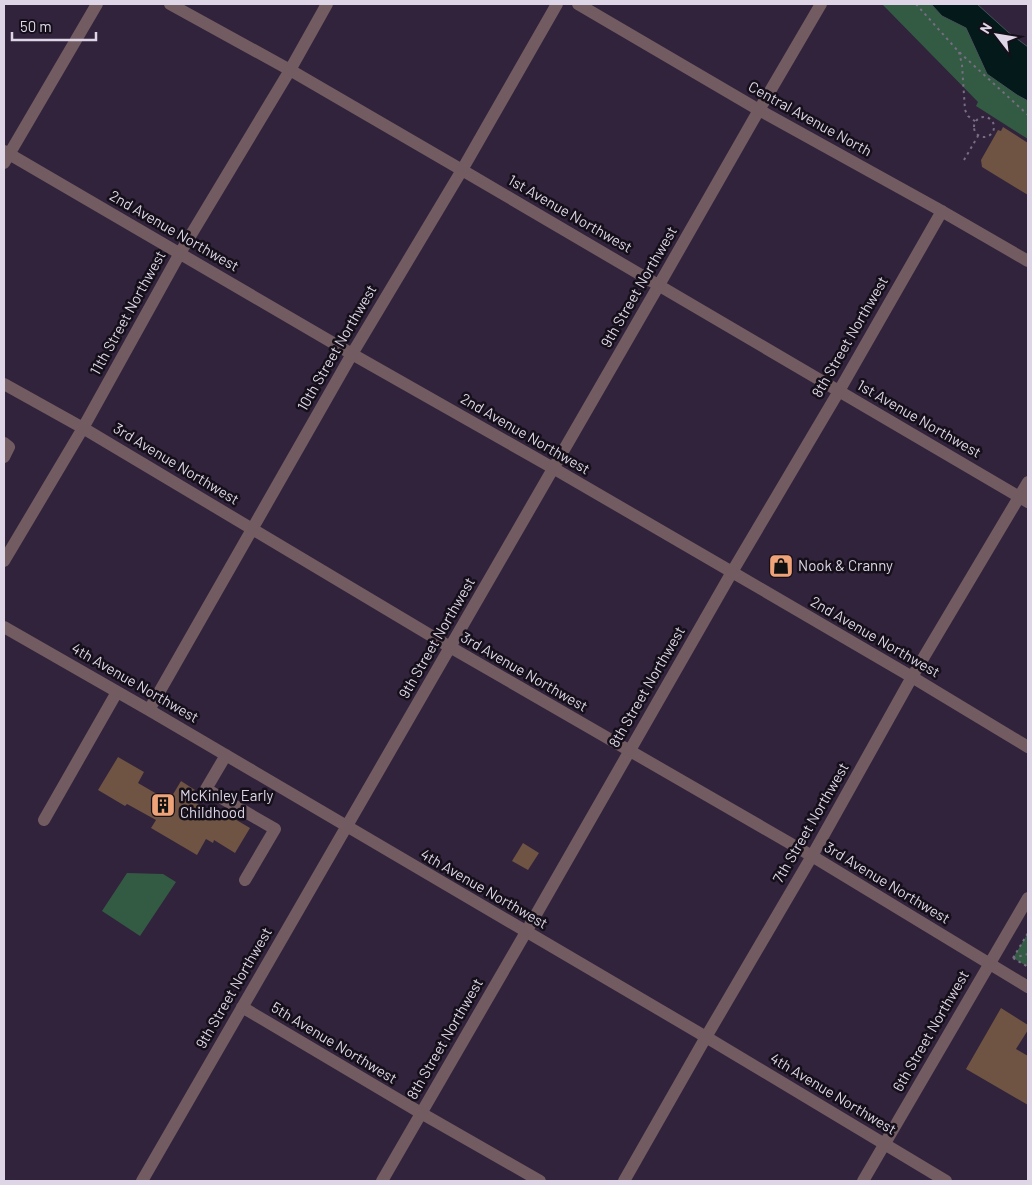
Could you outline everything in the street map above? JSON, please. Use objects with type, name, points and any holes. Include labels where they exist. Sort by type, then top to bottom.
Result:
[{"type":"street","points":[[6,156],[97,4]]},
{"type":"street","name":"1st Avenue Northwest","points":[[170,4],[290,70],[1024,499]]},
{"type":"street","name":"11th Street Northwest","points":[[4,561],[83,428],[180,253],[290,70],[327,4]]},
{"type":"street","name":"10th Street Northwest","points":[[149,710],[352,354],[462,170],[557,4]]},
{"type":"street","name":"Central Avenue North","points":[[578,4],[759,110],[942,211],[1028,261]]},
{"type":"street","name":"9th Street Northwest","points":[[142,1181],[821,4]]},
{"type":"street","name":"2nd Avenue Northwest","points":[[6,156],[180,253],[352,354],[553,468],[912,677],[1028,747]]},
{"type":"street","name":"8th Street Northwest","points":[[382,1181],[942,211]]},
{"type":"street","name":"3rd Avenue Northwest","points":[[4,384],[83,428],[252,528],[450,648],[812,856],[1028,987]]},
{"type":"street","points":[[4,443],[10,447],[4,457]]},
{"type":"street","name":"7th Street Northwest","points":[[624,1181],[812,856],[912,677],[1024,499],[1028,482]]},
{"type":"street","name":"4th Avenue Northwest","points":[[4,627],[706,1037],[946,1181]]},
{"type":"street","points":[[44,820],[117,692]]},
{"type":"street","points":[[226,755],[206,789],[275,830],[244,880]]},
{"type":"street","name":"6th Street Northwest","points":[[863,1181],[1028,898]]},
{"type":"street","name":"5th Avenue Northwest","points":[[242,1007],[540,1181]]},
{"type":"path","points":[[916,4],[958,51],[1028,115]]},
{"type":"path","points":[[958,51],[962,64],[965,110],[968,116],[976,122]]},
{"type":"path","points":[[981,118],[990,118],[995,125],[993,133],[984,138],[978,136],[974,129],[976,122],[981,118]]},
{"type":"path","points":[[964,160],[978,136]]},
{"type":"path","points":[[1013,958],[1028,933]]},
{"type":"path","points":[[1013,958],[1028,954]]},
{"type":"path","points":[[1013,958],[1028,967]]},
{"type":"green space","points":[[882,4],[952,4],[1028,70],[1028,139],[976,106],[978,102]]},
{"type":"green space","points":[[127,873],[163,874],[176,882],[140,936],[102,911]]},
{"type":"green space","points":[[1028,933],[1028,967],[1013,958]]},
{"type":"shaded area","points":[[931,4],[977,4],[1028,47],[1028,101],[987,74],[966,28],[942,16]]},
{"type":"building","points":[[1003,127],[1028,143],[1028,195],[982,167],[981,160],[998,130],[1001,131]]},
{"type":"building","name":"McKinley Early Childhood","points":[[118,757],[144,772],[138,783],[169,801],[181,781],[195,790],[189,799],[225,820],[228,815],[250,828],[235,853],[214,840],[213,843],[206,839],[197,855],[151,828],[156,820],[127,804],[125,806],[98,790]]},
{"type":"building","points":[[523,843],[539,853],[528,870],[512,861]]},
{"type":"building","points":[[1001,1008],[1028,1025],[1028,1030],[1016,1049],[1028,1056],[1028,1105],[966,1069]]},
{"type":"place","name":"Nook & Cranny","points":[[781,566]]},
{"type":"place","name":"McKinley Early Childhood","points":[[163,805]]}]
